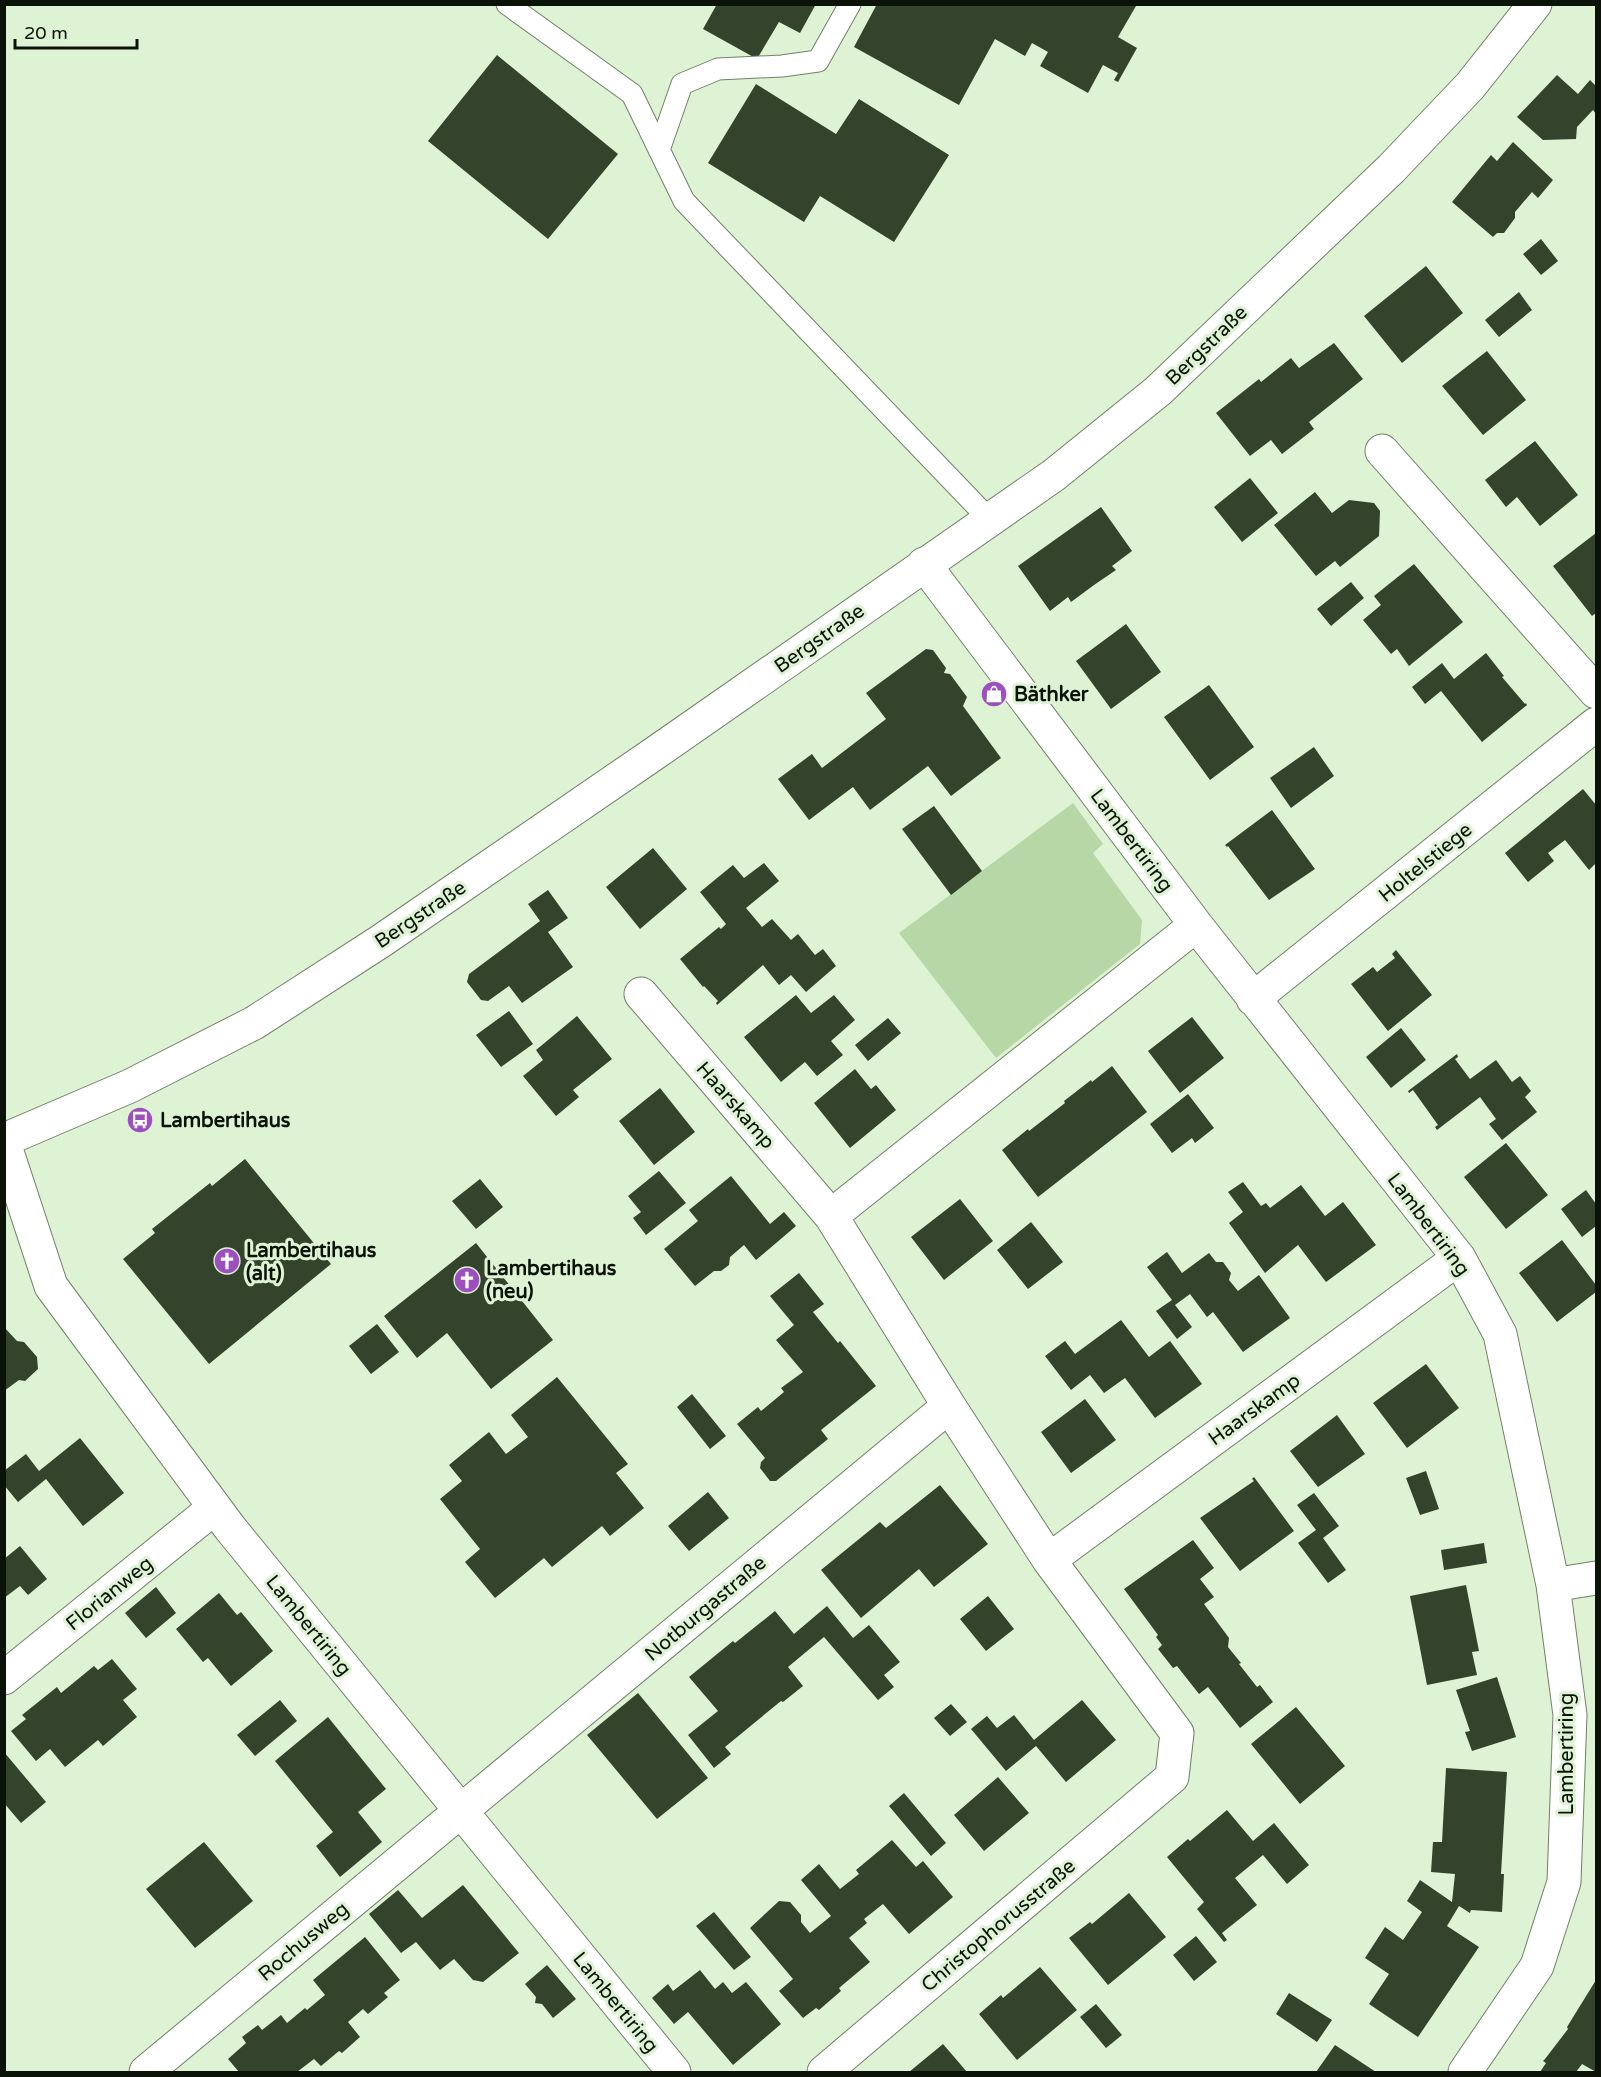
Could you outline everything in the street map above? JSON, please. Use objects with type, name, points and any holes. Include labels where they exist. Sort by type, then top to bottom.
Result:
[{"type":"street","name":"Bergstraße","points":[[4,1142],[130,1086],[254,1023],[381,941],[1054,475],[1167,383],[1391,169],[1470,86],[1535,4]]},
{"type":"street","points":[[1382,451],[1596,692]]},
{"type":"street","name":"Lambertiring","points":[[924,564],[1253,999],[1459,1258],[1500,1334],[1553,1585],[1570,1715],[1564,1882],[1538,1966],[1465,2073]]},
{"type":"street","name":"Holtelstiege","points":[[1253,999],[1596,724]]},
{"type":"street","points":[[831,1216],[1196,925]]},
{"type":"street","name":"Haarskamp","points":[[640,994],[831,1216],[949,1406],[1049,1560],[1176,1733],[1172,1777]]},
{"type":"street","name":"Lambertiring","points":[[4,1142],[51,1286],[214,1508],[674,2073]]},
{"type":"street","name":"Haarskamp","points":[[1049,1560],[1459,1258]]},
{"type":"street","name":"Notburgastraße","points":[[460,1810],[949,1406]]},
{"type":"street","name":"Florianweg","points":[[4,1678],[214,1508]]},
{"type":"street","points":[[1553,1585],[1596,1578]]},
{"type":"street","name":"Christophorusstraße","points":[[824,2073],[1172,1777]]},
{"type":"street","name":"Rochusweg","points":[[146,2073],[460,1810]]},
{"type":"lane","points":[[507,4],[632,94],[684,201],[989,519]]},
{"type":"lane","points":[[659,150],[682,84],[718,69],[782,66],[818,61],[850,4]]},
{"type":"green space","points":[[1073,803],[1103,844],[1093,853],[1142,920],[1140,944],[996,1058],[899,933]]},
{"type":"building","points":[[717,4],[816,4],[800,33],[779,22],[757,59],[703,29]]},
{"type":"building","points":[[877,4],[1060,4],[1063,6],[1064,4],[1133,4],[1136,6],[1118,37],[1137,48],[1118,82],[1114,80],[1118,73],[1103,65],[1088,93],[1040,66],[1048,52],[1032,43],[1025,56],[995,39],[959,105],[854,47]]},
{"type":"building","points":[[497,55],[618,154],[548,239],[428,141]]},
{"type":"building","points":[[1557,75],[1578,94],[1590,80],[1596,86],[1596,114],[1593,110],[1577,127],[1576,139],[1543,140],[1517,117]]},
{"type":"building","points":[[756,84],[836,134],[859,99],[949,155],[894,242],[820,196],[804,222],[708,163]]},
{"type":"building","points":[[1513,142],[1553,180],[1538,198],[1532,192],[1515,212],[1515,218],[1504,233],[1497,233],[1493,237],[1452,202],[1491,155],[1497,161]]},
{"type":"building","points":[[1541,239],[1558,261],[1541,275],[1523,254]]},
{"type":"building","points":[[1426,266],[1463,313],[1402,363],[1364,316]]},
{"type":"building","points":[[1519,292],[1532,310],[1499,337],[1485,320]]},
{"type":"building","points":[[1334,343],[1363,379],[1309,422],[1314,429],[1282,454],[1271,440],[1250,456],[1216,413],[1259,379],[1261,382],[1291,358],[1299,368]]},
{"type":"building","points":[[1487,351],[1526,400],[1483,435],[1442,386]]},
{"type":"building","points":[[1535,441],[1578,495],[1540,526],[1517,497],[1506,507],[1485,480]]},
{"type":"building","points":[[1250,478],[1278,513],[1242,542],[1214,507]]},
{"type":"building","points":[[1315,492],[1332,513],[1349,500],[1374,503],[1380,511],[1379,536],[1340,567],[1335,561],[1316,576],[1274,525]]},
{"type":"building","points":[[1101,507],[1132,551],[1112,566],[1116,570],[1071,602],[1068,597],[1050,611],[1018,566]]},
{"type":"building","points":[[1596,533],[1596,613],[1592,616],[1553,566]]},
{"type":"building","points":[[1414,564],[1463,622],[1409,666],[1397,649],[1391,654],[1363,620],[1381,605],[1374,596]]},
{"type":"building","points":[[1351,582],[1364,598],[1331,626],[1317,609]]},
{"type":"building","points":[[1126,624],[1161,672],[1111,709],[1076,661]]},
{"type":"building","points":[[926,649],[933,650],[946,668],[944,673],[950,674],[967,697],[963,706],[1001,758],[951,796],[928,766],[870,810],[853,787],[809,820],[778,779],[812,754],[822,768],[886,719],[866,693]]},
{"type":"building","points":[[1486,653],[1504,676],[1502,677],[1527,705],[1482,742],[1441,691],[1425,704],[1412,687],[1442,663],[1454,679]]},
{"type":"building","points":[[1209,685],[1254,747],[1210,780],[1164,717]]},
{"type":"building","points":[[1314,747],[1334,776],[1291,808],[1270,778]]},
{"type":"building","points":[[1583,789],[1596,805],[1596,863],[1589,870],[1565,840],[1548,853],[1554,861],[1528,882],[1505,853]]},
{"type":"building","points":[[934,806],[982,871],[951,895],[902,829]]},
{"type":"building","points":[[1272,810],[1315,869],[1269,900],[1225,845]]},
{"type":"building","points":[[653,848],[687,889],[640,929],[606,887]]},
{"type":"building","points":[[764,863],[779,881],[746,908],[762,927],[772,919],[791,940],[798,934],[815,955],[823,949],[836,966],[806,992],[791,975],[779,985],[763,965],[717,1005],[718,1001],[680,959],[719,927],[721,929],[726,924],[700,892],[733,865],[744,878]]},
{"type":"building","points":[[548,890],[568,918],[548,932],[573,967],[522,1003],[509,986],[488,1001],[481,1000],[467,982],[469,974],[540,921],[528,904]]},
{"type":"building","points":[[1396,950],[1432,995],[1388,1031],[1351,984],[1373,967],[1377,972],[1395,958],[1392,954]]},
{"type":"building","points":[[796,995],[811,1013],[834,995],[855,1020],[831,1041],[843,1055],[817,1076],[805,1062],[781,1082],[744,1037]]},
{"type":"building","points":[[509,1011],[533,1044],[501,1067],[476,1035]]},
{"type":"building","points":[[577,1016],[612,1059],[573,1090],[579,1097],[556,1116],[523,1076],[543,1060],[536,1050]]},
{"type":"building","points":[[1192,1017],[1224,1058],[1180,1093],[1148,1051]]},
{"type":"building","points":[[888,1018],[901,1033],[868,1061],[855,1045]]},
{"type":"building","points":[[1401,1028],[1426,1060],[1391,1088],[1366,1057]]},
{"type":"building","points":[[1457,1054],[1458,1057],[1455,1059],[1470,1079],[1496,1060],[1512,1082],[1520,1076],[1531,1091],[1525,1097],[1537,1112],[1502,1140],[1489,1124],[1496,1119],[1480,1097],[1437,1130],[1435,1127],[1438,1125],[1413,1090],[1409,1093],[1408,1091]]},
{"type":"building","points":[[1112,1066],[1147,1112],[1038,1197],[1002,1150]]},
{"type":"building","points":[[855,1069],[871,1089],[876,1085],[896,1110],[850,1148],[814,1103]]},
{"type":"building","points":[[660,1088],[695,1132],[654,1165],[619,1121]]},
{"type":"building","points":[[1188,1094],[1214,1128],[1195,1143],[1192,1138],[1172,1153],[1150,1124]]},
{"type":"building","points":[[1506,1143],[1548,1195],[1506,1229],[1464,1177]]},
{"type":"building","name":"Lambertihaus (alt)","points":[[245,1159],[331,1264],[209,1364],[123,1259],[155,1233],[152,1229],[210,1183],[212,1186]]},
{"type":"building","points":[[659,1171],[686,1203],[646,1235],[633,1218],[641,1212],[628,1196]]},
{"type":"building","points":[[731,1176],[770,1224],[784,1212],[796,1226],[756,1260],[744,1245],[730,1257],[729,1265],[721,1271],[714,1271],[695,1286],[664,1249],[698,1221],[689,1210]]},
{"type":"building","points":[[480,1179],[503,1207],[476,1229],[452,1201]]},
{"type":"building","points":[[1243,1182],[1261,1206],[1266,1203],[1270,1208],[1301,1185],[1325,1216],[1343,1202],[1376,1245],[1326,1282],[1298,1245],[1265,1273],[1229,1223],[1243,1212],[1228,1192]]},
{"type":"building","points":[[1586,1190],[1596,1204],[1596,1226],[1582,1237],[1561,1209]]},
{"type":"building","points":[[960,1199],[993,1241],[944,1280],[911,1237]]},
{"type":"building","points":[[1031,1222],[1063,1262],[1028,1289],[997,1250]]},
{"type":"building","points":[[1562,1240],[1596,1285],[1596,1292],[1557,1322],[1519,1273]]},
{"type":"building","name":"Lambertihaus (neu)","points":[[476,1243],[553,1340],[491,1389],[447,1333],[417,1358],[384,1316]]},
{"type":"building","points":[[1167,1252],[1182,1273],[1209,1253],[1216,1262],[1223,1262],[1231,1273],[1229,1280],[1238,1291],[1259,1275],[1290,1318],[1243,1352],[1213,1312],[1207,1317],[1190,1294],[1175,1305],[1192,1327],[1177,1339],[1156,1311],[1172,1300],[1147,1267]]},
{"type":"building","points":[[799,1273],[824,1304],[813,1312],[876,1386],[821,1430],[828,1439],[776,1481],[770,1481],[760,1468],[765,1458],[737,1424],[758,1407],[761,1411],[784,1392],[781,1388],[803,1372],[776,1340],[794,1325],[770,1296]]},
{"type":"building","points":[[1121,1320],[1149,1357],[1170,1341],[1202,1384],[1155,1418],[1125,1378],[1104,1393],[1090,1375],[1071,1390],[1045,1356],[1065,1341],[1075,1354]]},
{"type":"building","points":[[377,1324],[399,1352],[371,1374],[349,1346]]},
{"type":"building","points":[[4,1327],[17,1341],[24,1342],[37,1357],[38,1369],[25,1381],[19,1380],[4,1391]]},
{"type":"building","points":[[1426,1364],[1459,1408],[1407,1448],[1373,1403]]},
{"type":"building","points":[[557,1377],[628,1464],[616,1473],[644,1508],[610,1536],[602,1526],[552,1567],[544,1558],[495,1598],[465,1562],[480,1549],[440,1499],[462,1481],[449,1465],[489,1432],[506,1454],[528,1437],[511,1415]]},
{"type":"building","points":[[692,1394],[726,1436],[710,1449],[677,1407]]},
{"type":"building","points":[[1085,1399],[1116,1440],[1071,1473],[1041,1432]]},
{"type":"building","points":[[1337,1415],[1365,1454],[1318,1487],[1290,1451]]},
{"type":"building","points":[[80,1438],[124,1493],[83,1526],[46,1479],[18,1502],[4,1485],[4,1471],[26,1454],[39,1471]]},
{"type":"building","points":[[1426,1471],[1439,1509],[1420,1515],[1406,1478]]},
{"type":"building","points":[[1254,1477],[1294,1531],[1240,1571],[1200,1518],[1254,1481],[1252,1479]]},
{"type":"building","points":[[940,1485],[988,1544],[934,1587],[919,1569],[861,1618],[821,1570],[880,1522],[886,1528]]},
{"type":"building","points":[[708,1492],[729,1518],[689,1551],[668,1526]]},
{"type":"building","points":[[1314,1493],[1339,1526],[1323,1538],[1346,1570],[1328,1583],[1298,1543],[1316,1530],[1297,1505]]},
{"type":"building","points":[[1193,1540],[1214,1568],[1200,1579],[1214,1597],[1204,1604],[1229,1638],[1228,1647],[1241,1663],[1239,1664],[1257,1687],[1260,1685],[1273,1702],[1240,1728],[1208,1687],[1199,1694],[1177,1666],[1173,1668],[1158,1649],[1162,1645],[1156,1637],[1158,1635],[1124,1589]]},
{"type":"building","points":[[1484,1543],[1487,1563],[1444,1570],[1441,1550]]},
{"type":"building","points":[[20,1546],[47,1579],[28,1595],[20,1586],[4,1598],[4,1559]]},
{"type":"building","points":[[1466,1585],[1479,1651],[1472,1652],[1477,1675],[1427,1685],[1410,1596]]},
{"type":"building","points":[[156,1587],[176,1613],[146,1638],[125,1613]]},
{"type":"building","points":[[219,1593],[237,1615],[241,1612],[273,1651],[231,1686],[208,1658],[203,1662],[176,1629]]},
{"type":"building","points":[[988,1596],[1014,1629],[986,1651],[960,1619]]},
{"type":"building","points":[[827,1606],[853,1638],[869,1625],[900,1662],[884,1675],[894,1687],[878,1700],[824,1637],[788,1667],[803,1686],[725,1747],[731,1754],[714,1768],[688,1735],[718,1711],[689,1677],[775,1611],[794,1634]]},
{"type":"building","points":[[112,1659],[137,1689],[123,1700],[137,1717],[103,1746],[98,1740],[65,1767],[50,1749],[36,1761],[11,1731],[26,1719],[22,1715],[57,1687],[61,1693],[94,1666],[98,1670]]},
{"type":"building","points":[[1497,1677],[1516,1737],[1472,1751],[1465,1732],[1470,1731],[1456,1690]]},
{"type":"building","points":[[638,1693],[708,1778],[657,1819],[587,1735]]},
{"type":"building","points":[[280,1700],[297,1721],[255,1756],[237,1735]]},
{"type":"building","points":[[1082,1700],[1116,1740],[1066,1782],[1036,1746],[1006,1771],[971,1729],[987,1716],[997,1728],[1014,1715],[1034,1740]]},
{"type":"building","points":[[951,1704],[967,1722],[950,1736],[934,1718]]},
{"type":"building","points":[[1296,1707],[1345,1766],[1300,1804],[1251,1744]]},
{"type":"building","points":[[328,1717],[386,1789],[358,1812],[382,1842],[340,1877],[316,1846],[333,1832],[275,1761]]},
{"type":"building","points":[[4,1752],[46,1802],[21,1823],[4,1803]]},
{"type":"building","points":[[1446,1768],[1507,1772],[1501,1874],[1504,1874],[1502,1912],[1471,1910],[1470,1913],[1459,1906],[1447,1926],[1479,1947],[1418,2037],[1369,2004],[1389,1974],[1365,1958],[1385,1927],[1403,1940],[1422,1912],[1407,1901],[1420,1880],[1452,1902],[1455,1874],[1431,1872],[1433,1842],[1442,1842]]},
{"type":"building","points":[[998,1777],[1029,1813],[984,1851],[954,1815]]},
{"type":"building","points":[[904,1793],[946,1843],[931,1856],[889,1806]]},
{"type":"building","points":[[1227,1810],[1253,1841],[1274,1823],[1309,1865],[1287,1884],[1263,1855],[1235,1878],[1257,1905],[1222,1933],[1227,1940],[1224,1942],[1197,1909],[1204,1902],[1167,1857]]},
{"type":"building","points":[[892,1840],[916,1867],[923,1861],[953,1897],[909,1934],[883,1904],[864,1919],[867,1923],[849,1938],[870,1962],[839,1988],[841,1991],[819,2010],[816,2008],[803,2018],[779,1991],[793,1979],[750,1928],[779,1901],[790,1902],[801,1915],[801,1922],[810,1933],[831,1916],[801,1880],[819,1864],[840,1889],[859,1874],[856,1870]]},
{"type":"building","points":[[204,1842],[253,1901],[195,1948],[146,1889]]},
{"type":"building","points":[[463,1885],[519,1953],[483,1982],[473,1980],[454,1959],[440,1970],[416,1942],[401,1953],[369,1914],[398,1890],[422,1918]]},
{"type":"building","points":[[1129,1893],[1166,1937],[1108,1985],[1069,1938],[1090,1922],[1092,1924]]},
{"type":"building","points":[[714,1912],[751,1957],[734,1970],[696,1926]]},
{"type":"building","points":[[1196,1936],[1217,1962],[1194,1981],[1173,1955]]},
{"type":"building","points":[[365,1937],[400,1980],[384,1993],[388,1997],[368,2014],[363,2009],[348,2022],[360,2037],[342,2053],[339,2051],[321,2066],[314,2059],[297,2072],[239,2072],[228,2059],[246,2043],[242,2037],[258,2025],[262,2030],[281,2015],[287,2023],[305,2008],[307,2010],[325,1995],[313,1980]]},
{"type":"building","points":[[547,1965],[576,1999],[553,2018],[542,2004],[535,2003],[536,1997],[525,1984]]},
{"type":"building","points":[[1040,1967],[1077,2010],[1017,2060],[979,2014],[1001,1995],[1003,1998]]},
{"type":"building","points":[[700,1970],[715,1989],[723,1982],[732,1993],[746,1982],[781,2024],[733,2065],[688,2012],[674,2024],[652,1998],[668,1984],[673,1991]]},
{"type":"building","points":[[1596,1980],[1596,2072],[1582,2064],[1576,2072],[1540,2072],[1546,2063],[1543,2061],[1568,2029],[1567,2027]]},
{"type":"building","points":[[1289,1993],[1332,2020],[1317,2042],[1276,2014]]},
{"type":"building","points":[[1096,2004],[1122,2035],[1106,2048],[1080,2017]]},
{"type":"building","points":[[943,2044],[967,2072],[909,2072]]},
{"type":"building","points":[[1335,2045],[1376,2072],[1316,2072]]},
{"type":"place","name":"Bäthker","points":[[994,694]]},
{"type":"place","name":"Lambertihaus","points":[[140,1120]]},
{"type":"place","name":"Lambertihaus (alt)","points":[[227,1261]]},
{"type":"place","name":"Lambertihaus (neu)","points":[[467,1280]]}]
